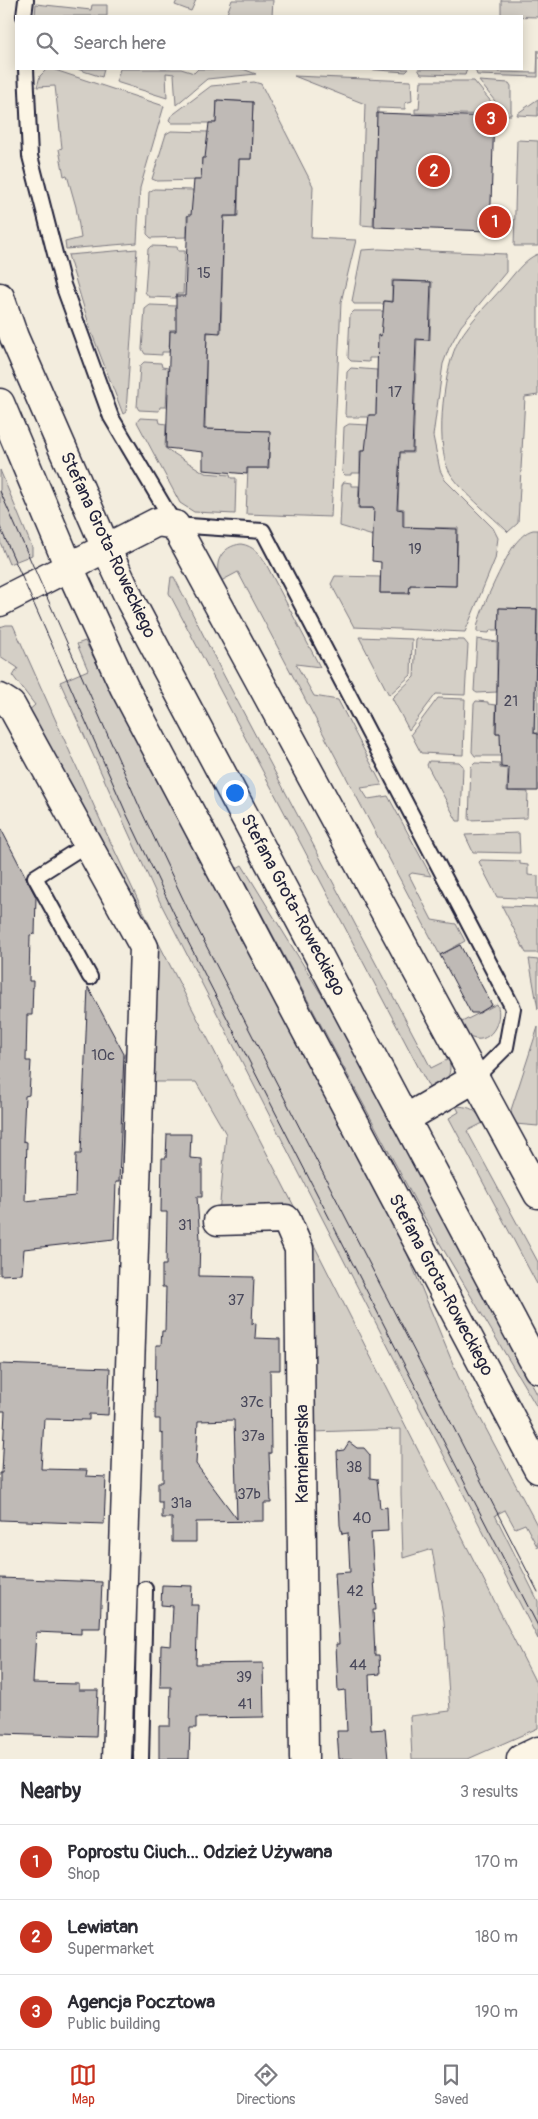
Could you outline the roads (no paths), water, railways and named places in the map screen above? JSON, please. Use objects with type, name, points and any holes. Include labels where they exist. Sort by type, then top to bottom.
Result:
[{"type":"street","name":"Stefana Grota-Roweckiego","points":[[0,297],[14,337],[131,602],[538,1369]]},
{"type":"street","name":"Stefana Grota-Roweckiego","points":[[0,403],[68,567],[124,687],[538,1469]]},
{"type":"street","points":[[0,602],[157,522],[175,524],[538,1194]]},
{"type":"street","points":[[0,698],[11,705],[144,947],[117,1759]]},
{"type":"street","points":[[405,1119],[474,1079]]},
{"type":"street","name":"Kamieniarska","points":[[218,1222],[286,1218],[299,1249],[304,1759]]},
{"type":"street","points":[[521,1759],[538,1751]]},
{"type":"lane","points":[[24,15],[26,0]]},
{"type":"lane","points":[[26,70],[30,156],[63,285],[111,417],[175,524],[262,531],[513,1008],[506,1047],[474,1079]]},
{"type":"lane","points":[[87,844],[35,877],[90,977]]},
{"type":"lane","points":[[141,1759],[145,1589]]},
{"type":"tram line","points":[[0,491],[140,808],[193,920],[538,1592]]},
{"type":"tram line","points":[[0,527],[127,815],[180,926],[538,1626]]},
{"type":"place","name":"Agencja Pocztowa","points":[[491,119]]},
{"type":"place","name":"Lewiatan","points":[[434,171]]},
{"type":"place","name":"Poprostu Ciuch... Odzież Używana","points":[[495,222]]}]
